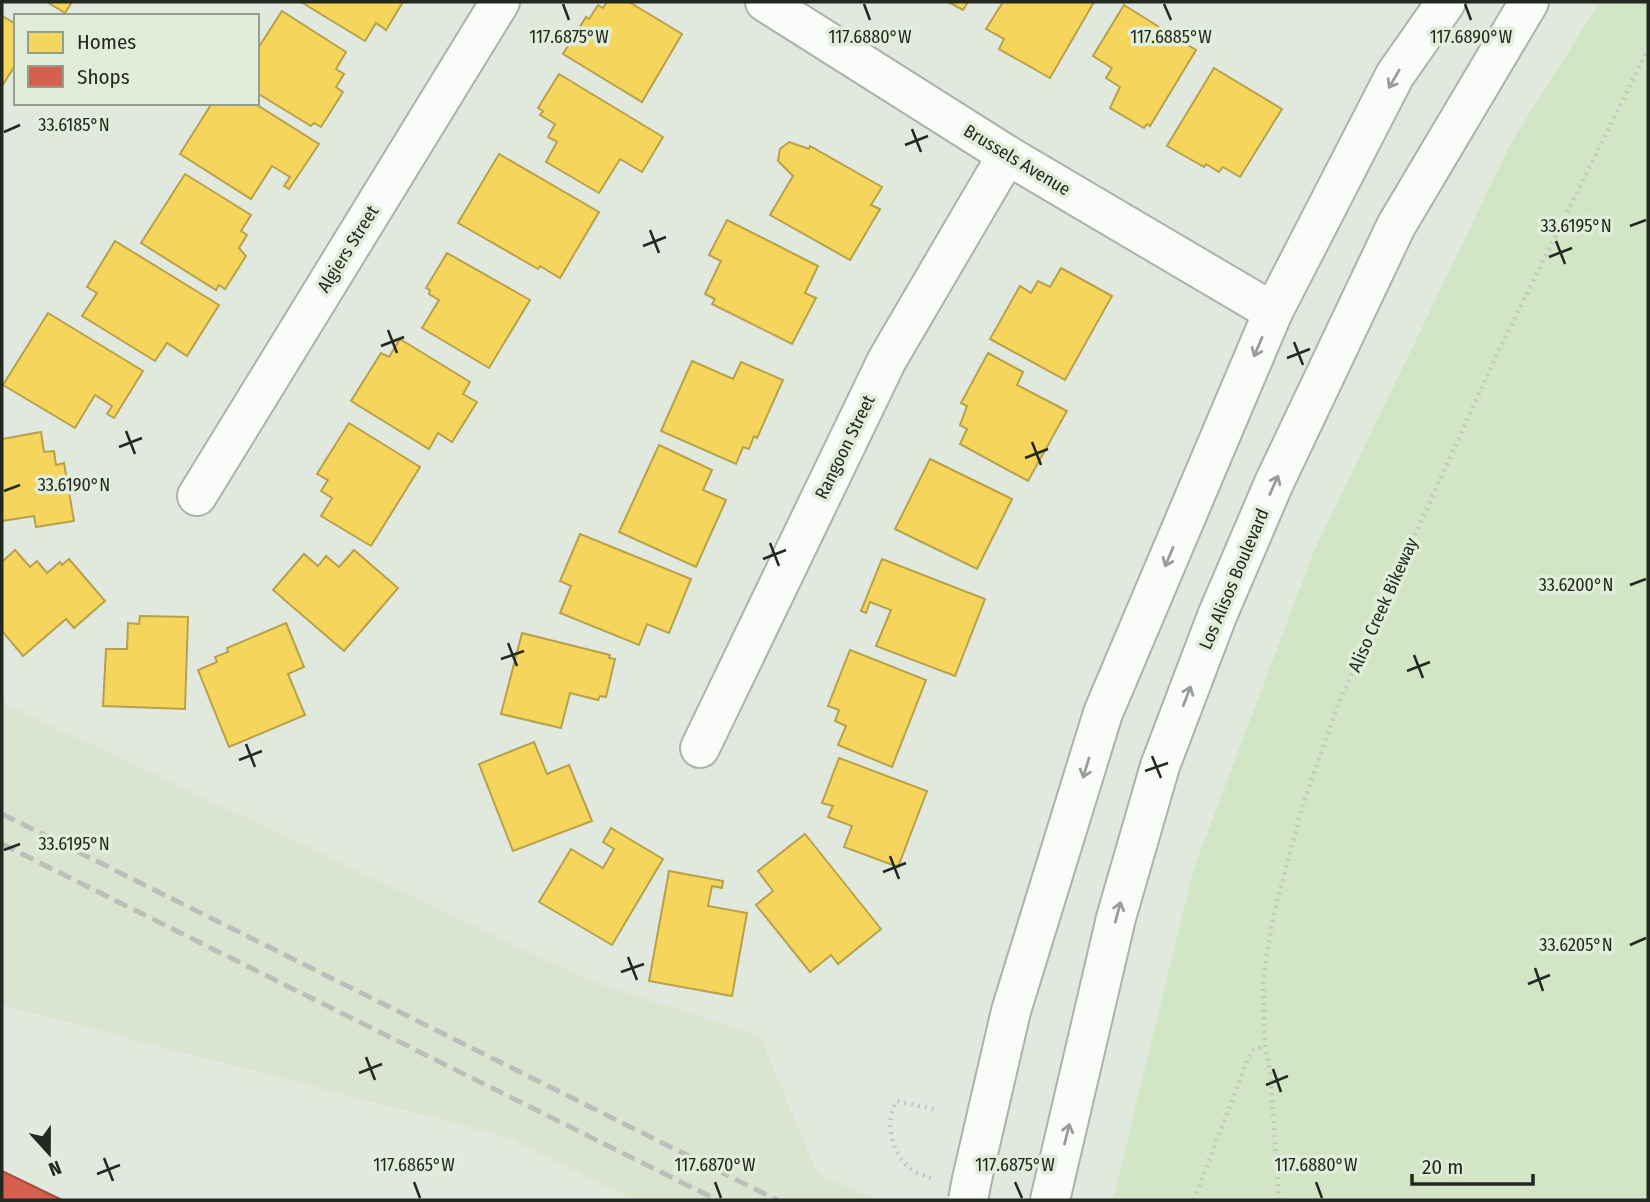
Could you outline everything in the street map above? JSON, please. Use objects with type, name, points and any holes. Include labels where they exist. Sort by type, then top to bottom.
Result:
[{"type":"main road","name":"Algiers Street","points":[[197,496],[500,2]]},
{"type":"main road","name":"Brussels Avenue","points":[[765,2],[1007,155],[1273,312]]},
{"type":"main road","points":[[959,1186],[1103,713],[1273,312],[1395,75],[1446,2]]},
{"type":"main road","name":"Los Alisos Boulevard","points":[[1050,1200],[1116,918],[1160,766],[1217,617],[1275,483],[1396,226],[1529,2]]},
{"type":"main road","name":"Rangoon Street","points":[[700,748],[887,360],[1007,155]]},
{"type":"path","name":"Aliso Creek Bikeway","points":[[1279,1200],[1270,1070],[1265,1046],[1263,979],[1273,917],[1302,808],[1338,704],[1497,354],[1648,49]]},
{"type":"path","points":[[1194,1200],[1251,1051],[1265,1046]]},
{"type":"path","points":[[938,1110],[897,1101],[890,1111],[891,1137],[908,1168],[959,1186]]},
{"type":"shaded area","points":[[1600,2],[1648,2],[1648,1200],[1113,1200],[1193,871],[1314,551],[1512,141]]},
{"type":"shaded area","points":[[2,702],[590,981],[760,1036],[817,1173],[877,1200],[634,1200],[507,1137],[2,1005]]},
{"type":"building: Homes","points":[[47,2],[72,2],[65,13]]},
{"type":"building: Homes","points":[[301,2],[403,2],[386,30],[376,23],[365,41]]},
{"type":"building: Homes","points":[[607,2],[629,2],[682,34],[642,102],[563,54],[586,17],[589,19],[598,5],[603,8]]},
{"type":"building: Homes","points":[[948,2],[968,2],[963,10]]},
{"type":"building: Homes","points":[[1003,2],[1094,2],[1050,78],[999,49],[1004,39],[986,29]]},
{"type":"building: Homes","points":[[1124,5],[1196,50],[1150,126],[1147,124],[1144,128],[1110,108],[1120,87],[1106,78],[1112,68],[1093,56]]},
{"type":"building: Homes","points":[[282,11],[346,52],[336,69],[344,74],[336,87],[343,92],[321,127],[314,123],[311,126],[259,94],[259,47]]},
{"type":"building: Homes","points":[[2,16],[14,23],[14,67],[2,86]]},
{"type":"building: Homes","points":[[1214,68],[1282,109],[1240,177],[1223,167],[1219,172],[1206,164],[1204,167],[1167,146]]},
{"type":"building: Homes","points":[[559,74],[663,137],[642,172],[620,159],[599,193],[546,162],[557,142],[548,137],[555,124],[540,115],[543,111],[538,108]]},
{"type":"building: Homes","points":[[211,105],[257,105],[319,144],[289,189],[284,186],[290,177],[272,166],[251,199],[180,154]]},
{"type":"building: Homes","points":[[789,142],[809,149],[810,146],[882,187],[871,205],[880,209],[850,260],[770,215],[793,176],[778,161],[780,149]]},
{"type":"building: Homes","points":[[499,154],[599,212],[560,278],[540,266],[538,269],[458,223]]},
{"type":"building: Homes","points":[[185,174],[251,215],[241,231],[247,235],[239,248],[246,256],[225,289],[219,285],[216,290],[141,243]]},
{"type":"building: Homes","points":[[727,220],[818,266],[805,293],[816,298],[792,344],[712,304],[715,299],[705,294],[721,261],[709,255]]},
{"type":"building: Homes","points":[[115,241],[219,305],[187,356],[167,343],[155,361],[82,316],[97,293],[87,287]]},
{"type":"building: Homes","points":[[447,253],[530,300],[489,368],[422,328],[439,300],[429,294],[430,290],[426,288]]},
{"type":"building: Homes","points":[[1061,268],[1112,296],[1065,380],[990,339],[1020,286],[1031,293],[1038,281],[1050,287]]},
{"type":"building: Homes","points":[[48,313],[143,371],[114,418],[107,414],[112,406],[95,395],[75,428],[3,385]]},
{"type":"building: Homes","points":[[400,339],[470,382],[463,394],[477,402],[452,442],[438,433],[429,449],[351,401],[381,353],[389,357]]},
{"type":"building: Homes","points":[[988,353],[1023,372],[1017,385],[1067,411],[1028,481],[960,444],[967,429],[960,425],[967,406],[961,403]]},
{"type":"building: Homes","points":[[692,361],[733,379],[741,362],[783,380],[757,438],[754,436],[749,449],[743,447],[736,464],[661,431]]},
{"type":"building: Homes","points":[[349,423],[420,467],[371,546],[321,516],[332,498],[321,491],[328,480],[317,474]]},
{"type":"building: Homes","points":[[41,432],[44,452],[54,451],[56,465],[64,463],[74,521],[36,527],[34,516],[2,521],[2,439]]},
{"type":"building: Homes","points":[[659,445],[712,470],[703,490],[726,500],[696,567],[619,532]]},
{"type":"building: Homes","points":[[930,459],[1012,499],[977,569],[895,529]]},
{"type":"building: Homes","points":[[580,534],[691,579],[669,633],[647,624],[639,645],[560,613],[571,586],[560,581]]},
{"type":"building: Homes","points":[[15,550],[30,567],[37,561],[47,573],[60,562],[62,565],[69,559],[105,601],[74,628],[66,619],[23,656],[2,631],[2,562]]},
{"type":"building: Homes","points":[[354,550],[398,588],[344,651],[273,590],[304,554],[318,566],[326,556],[339,567]]},
{"type":"building: Homes","points":[[882,559],[985,599],[955,676],[876,646],[891,610],[870,602],[866,613],[861,611]]},
{"type":"building: Homes","points":[[140,616],[188,617],[185,709],[103,706],[106,649],[127,649],[128,623],[139,624]]},
{"type":"building: Homes","points":[[286,623],[304,667],[288,674],[305,715],[229,747],[198,670],[217,662],[215,657],[228,652],[227,648]]},
{"type":"building: Homes","points":[[522,633],[610,655],[609,658],[615,659],[606,697],[600,696],[598,700],[570,693],[561,728],[501,714]]},
{"type":"building: Homes","points":[[850,650],[926,680],[892,767],[838,745],[846,726],[835,721],[839,710],[828,706]]},
{"type":"building: Homes","points":[[534,742],[547,774],[569,765],[592,821],[513,851],[479,764]]},
{"type":"building: Homes","points":[[839,758],[927,791],[898,867],[844,847],[852,826],[828,817],[833,806],[822,803]]},
{"type":"building: Homes","points":[[611,828],[663,859],[612,945],[539,902],[571,849],[603,868],[614,849],[603,842]]},
{"type":"building: Homes","points":[[805,834],[881,929],[838,964],[831,955],[810,972],[756,905],[773,891],[758,871]]},
{"type":"building: Homes","points":[[669,871],[723,881],[722,888],[712,886],[708,906],[747,913],[732,996],[649,981]]},
{"type":"building: Shops","points":[[2,1171],[62,1200],[2,1200]]},
{"type":"railway","points":[[2,814],[777,1200]]},
{"type":"railway","points":[[2,844],[717,1200]]}]
